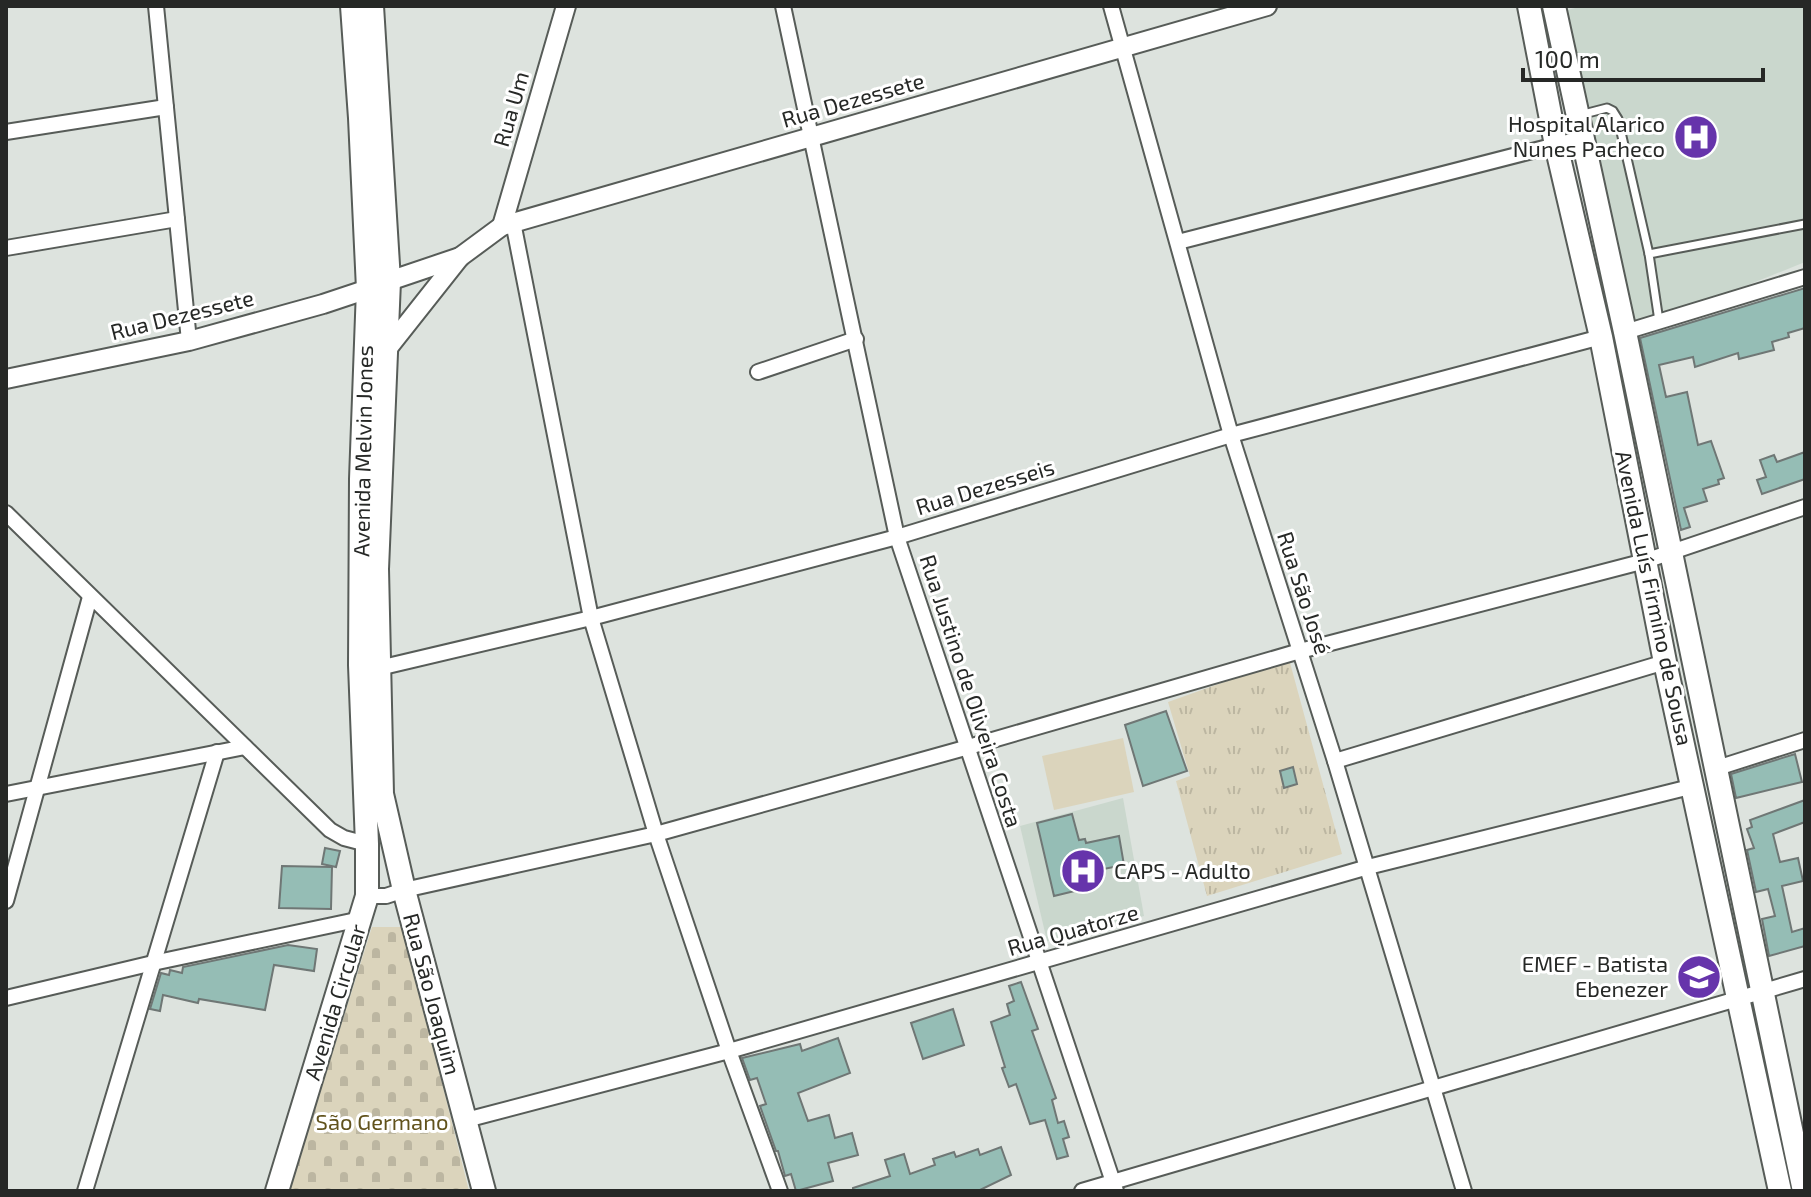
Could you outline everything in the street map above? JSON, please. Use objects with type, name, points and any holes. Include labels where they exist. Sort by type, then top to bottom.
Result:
[{"type":"main road","name":"Avenida Luís Firmino de Sousa","points":[[1529,6],[1556,145],[1601,337],[1717,908],[1780,1191]]},
{"type":"main road","name":"Avenida Luís Firmino de Sousa","points":[[1554,6],[1804,1191]]},
{"type":"main road","name":"Avenida Melvin Jones","points":[[367,7],[360,118],[388,348],[377,569],[382,794],[404,890]]},
{"type":"main road","name":"Avenida Melvin Jones","points":[[367,896],[360,650],[361,479],[378,285]]},
{"type":"main road","name":"Rua São Joaquim","points":[[404,890],[484,1191]]},
{"type":"main road","name":"Avenida Circular","points":[[277,1191],[367,896]]},
{"type":"main road","points":[[1717,908],[1742,901]]},
{"type":"street","points":[[156,6],[189,341]]},
{"type":"street","name":"Rua Um","points":[[507,224],[566,6]]},
{"type":"street","name":"Rua Justino de Oliveira Costa","points":[[783,6],[897,537],[965,748],[1115,1187]]},
{"type":"street","name":"Rua São José","points":[[1111,6],[1231,435],[1368,867],[1464,1191]]},
{"type":"street","name":"Rua Dezessete","points":[[6,379],[189,341],[323,304],[460,257],[507,224],[1267,6]]},
{"type":"street","points":[[6,132],[166,107]]},
{"type":"street","points":[[1178,242],[1556,145],[1580,127]]},
{"type":"street","points":[[6,248],[177,219]]},
{"type":"street","points":[[507,224],[591,618],[656,834],[780,1191]]},
{"type":"street","name":"Rua Dezessete","points":[[388,348],[460,257]]},
{"type":"street","points":[[1625,332],[1805,277]]},
{"type":"street","name":"Rua Dezesseis","points":[[379,668],[591,618],[897,537],[1231,435],[1601,337]]},
{"type":"street","points":[[758,372],[856,339]]},
{"type":"street","name":"Avenida Circular","points":[[367,896],[386,896],[656,834],[1300,651],[1645,561],[1805,507]]},
{"type":"street","points":[[6,513],[330,830],[344,838],[367,844]]},
{"type":"street","points":[[6,901],[90,597]]},
{"type":"street","points":[[1335,761],[1665,662]]},
{"type":"street","points":[[1714,769],[1805,740]]},
{"type":"street","points":[[6,794],[245,747]]},
{"type":"street","points":[[85,1191],[217,752]]},
{"type":"street","name":"Rua Quatorze","points":[[466,1120],[729,1051],[1368,867],[1694,786]]},
{"type":"street","points":[[6,998],[361,919]]},
{"type":"street","points":[[1082,1191],[1115,1187],[1434,1088],[1805,979]]},
{"type":"lane","points":[[1580,127],[1607,108],[1618,119],[1649,254],[1659,321]]},
{"type":"lane","points":[[1649,254],[1805,224]]},
{"type":"shaded area","name":"Hospital Alarico Nunes Pacheco","points":[[1583,6],[1805,6],[1805,262],[1659,321],[1626,331],[1563,11]]},
{"type":"shaded area","name":"CAPS - Adulto","points":[[1123,798],[1144,916],[1047,941],[1020,826]]},
{"type":"green space","points":[[1289,659],[1342,854],[1207,896],[1176,781],[1190,776],[1168,702]]},
{"type":"green space","points":[[1123,738],[1134,792],[1054,810],[1042,756]]},
{"type":"green space","name":"São Germano","points":[[372,927],[403,927],[469,1191],[289,1191]]},
{"type":"building","points":[[1805,288],[1805,328],[1772,342],[1774,350],[1739,359],[1738,353],[1695,367],[1693,357],[1659,365],[1666,397],[1687,392],[1698,445],[1711,441],[1724,478],[1718,480],[1719,484],[1703,489],[1707,501],[1684,508],[1690,527],[1681,530],[1640,338]]},
{"type":"building","points":[[1805,452],[1805,479],[1762,494],[1757,480],[1766,477],[1760,460],[1774,455],[1777,462]]},
{"type":"building","points":[[1166,711],[1187,771],[1143,786],[1125,725]]},
{"type":"building","points":[[1795,754],[1802,782],[1736,798],[1731,774]]},
{"type":"building","points":[[1293,767],[1297,784],[1284,788],[1280,771]]},
{"type":"building","points":[[1805,800],[1805,822],[1773,834],[1780,862],[1798,858],[1803,881],[1782,886],[1792,932],[1805,928],[1805,946],[1769,956],[1762,919],[1775,916],[1768,889],[1756,892],[1747,850],[1754,848],[1747,829],[1752,827],[1750,820]]},
{"type":"building","points":[[1072,814],[1079,840],[1085,839],[1086,843],[1119,836],[1124,865],[1083,873],[1087,888],[1054,896],[1037,823]]},
{"type":"building","points":[[325,848],[340,851],[336,867],[322,864]]},
{"type":"building","points":[[282,866],[332,867],[331,909],[279,908]]},
{"type":"building","points":[[288,945],[317,949],[314,971],[274,965],[265,1010],[199,999],[198,1003],[163,995],[160,1011],[150,1009],[161,973],[169,975],[170,970],[182,973],[183,967]]},
{"type":"building","points":[[1021,982],[1038,1029],[1032,1031],[1056,1098],[1052,1100],[1058,1123],[1064,1121],[1069,1137],[1063,1139],[1068,1156],[1057,1159],[1045,1120],[1030,1124],[1016,1084],[1009,1087],[991,1022],[1010,1015],[1007,1004],[1014,1001],[1009,986]]},
{"type":"building","points":[[953,1009],[964,1045],[923,1059],[911,1023]]},
{"type":"building","points":[[838,1038],[850,1073],[798,1093],[808,1121],[829,1115],[835,1138],[852,1133],[858,1155],[828,1163],[833,1181],[796,1191],[791,1174],[785,1176],[760,1106],[766,1104],[757,1078],[750,1080],[742,1058],[800,1044],[802,1051]]},
{"type":"building","points":[[1001,1147],[1011,1175],[978,1191],[853,1191],[853,1188],[890,1176],[885,1160],[904,1154],[910,1174],[935,1165],[933,1159],[954,1152],[956,1157],[978,1149],[980,1155]]},
{"type":"place","name":"Hospital Alarico Nunes Pacheco","points":[[1696,137]]},
{"type":"place","name":"CAPS - Adulto","points":[[1083,871]]},
{"type":"place","name":"EMEF - Batista Ebenezer","points":[[1699,977]]}]
